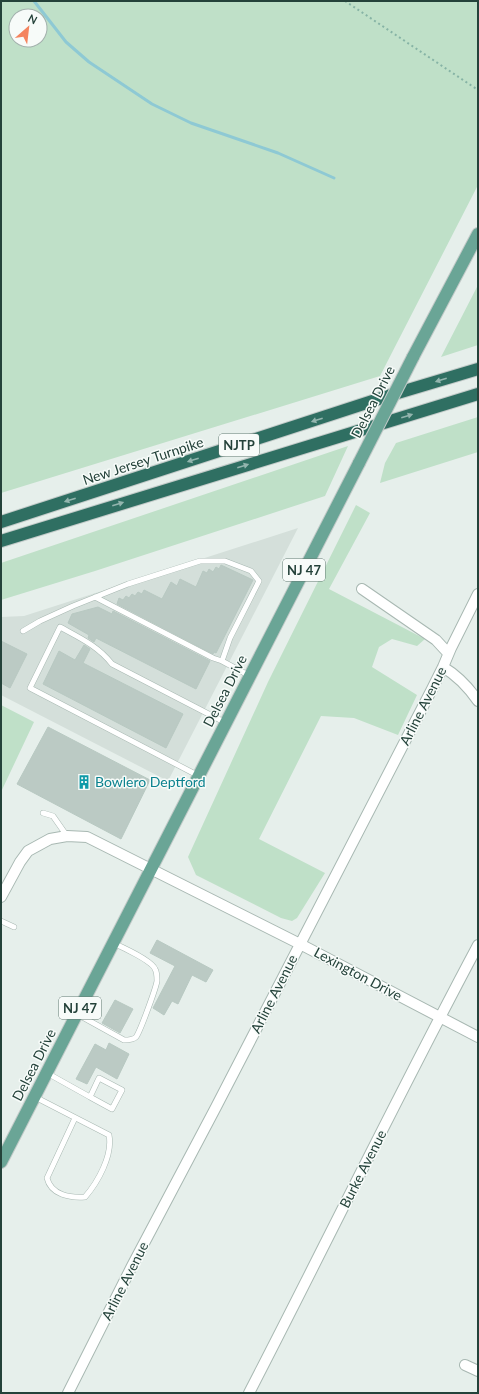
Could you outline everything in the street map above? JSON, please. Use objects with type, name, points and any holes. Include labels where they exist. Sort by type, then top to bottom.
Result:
[{"type":"highway","name":"New Jersey Turnpike","points":[[1,522],[391,395],[478,369]]},
{"type":"highway","name":"NJTP","points":[[1,541],[478,394]]},
{"type":"main road","name":"Delsea Drive","points":[[1,1162],[478,234]]},
{"type":"street","points":[[362,589],[436,640],[448,653]]},
{"type":"street","name":"Arline Avenue","points":[[68,1393],[132,1266],[444,667],[448,653],[478,594]]},
{"type":"street","points":[[444,667],[461,680],[478,702]]},
{"type":"street","name":"Lexington Drive","points":[[1,897],[20,862],[28,851],[50,839],[67,836],[87,837],[300,944],[478,1038]]},
{"type":"street","name":"Burke Avenue","points":[[249,1393],[478,945]]},
{"type":"street","points":[[466,1365],[478,1371]]},
{"type":"lane","points":[[23,631],[40,621],[128,584],[200,562],[225,561],[251,571],[259,581],[230,638],[222,661]]},
{"type":"lane","points":[[95,597],[250,676]]},
{"type":"lane","points":[[199,776],[30,688],[60,627],[90,643],[104,653],[112,664],[226,723]]},
{"type":"lane","points":[[43,813],[53,816],[67,836]]},
{"type":"lane","points":[[1,921],[14,927]]},
{"type":"lane","points":[[77,1014],[124,1040],[130,1040],[136,1037],[145,1017],[157,981],[156,969],[142,958],[113,943]]},
{"type":"lane","points":[[47,1073],[112,1109],[122,1090],[99,1078],[90,1096]]},
{"type":"lane","points":[[34,1097],[75,1118],[108,1135],[110,1141],[104,1165],[84,1197],[74,1198],[64,1196],[57,1192],[48,1183],[46,1178],[75,1118]]},
{"type":"path","points":[[345,1],[478,90]]},
{"type":"shaded area","points":[[298,528],[168,781],[1,695],[1,617],[24,616]]},
{"type":"green space","points":[[1,1],[478,1],[478,185],[380,376],[1,493]]},
{"type":"green space","points":[[478,285],[478,345],[441,357]]},
{"type":"green space","points":[[478,417],[478,452],[380,483],[385,463],[396,443]]},
{"type":"green space","points":[[348,446],[325,496],[1,600],[1,563]]},
{"type":"green space","points":[[356,505],[370,513],[329,589],[425,639],[417,646],[392,639],[379,647],[372,667],[417,695],[398,735],[354,718],[321,716],[259,839],[325,873],[297,918],[292,921],[281,918],[196,875],[188,857],[268,682]]},
{"type":"green space","points":[[1,705],[34,722],[1,792]]},
{"type":"building","points":[[221,565],[253,580],[216,653],[214,652],[213,654],[117,604],[119,598],[123,600],[126,596],[129,598],[132,594],[135,596],[138,592],[142,594],[144,590],[162,599],[171,582],[177,586],[180,579],[196,587],[203,571],[207,573],[209,569],[213,572],[216,567],[219,569]]},
{"type":"building","points":[[98,607],[112,614],[113,611],[210,661],[196,689],[96,638],[94,642],[88,638],[89,635],[68,623],[72,614]]},
{"type":"building","points":[[1,641],[27,654],[10,688],[1,683]]},
{"type":"building","points":[[84,645],[90,649],[83,663],[183,714],[166,748],[43,684],[59,651],[75,660]]},
{"type":"building","name":"Bowlero Deptford","points":[[48,727],[150,780],[121,839],[17,784]]},
{"type":"building","points":[[157,940],[213,970],[206,982],[192,975],[178,1004],[172,1001],[164,1015],[153,1008],[175,966],[150,953]]},
{"type":"building","points":[[115,1000],[133,1009],[120,1033],[102,1023]]},
{"type":"building","points":[[109,1043],[129,1054],[117,1079],[96,1067],[87,1084],[76,1079],[95,1044],[106,1050]]},
{"type":"waterway","points":[[34,1],[66,42],[89,62],[152,104],[191,123],[278,153],[334,178]]},
{"type":"place","name":"Bowlero Deptford","points":[[84,782]]}]
